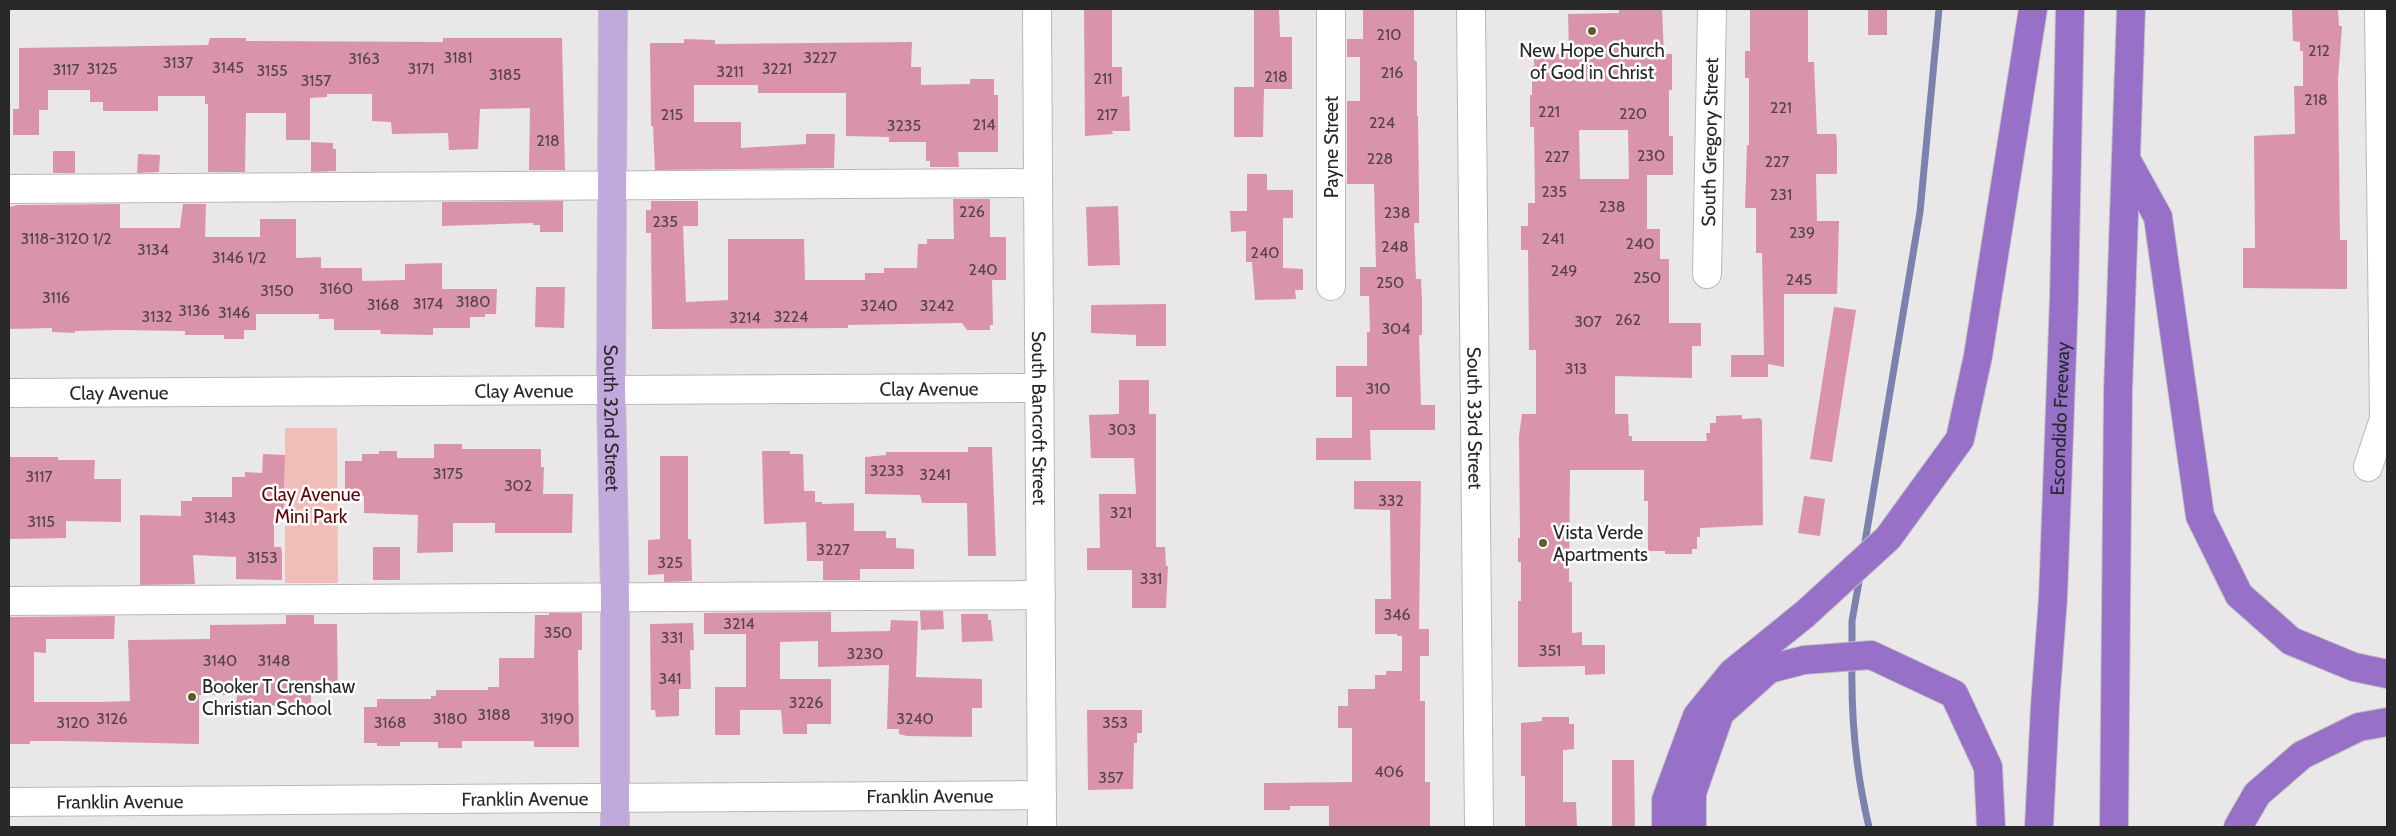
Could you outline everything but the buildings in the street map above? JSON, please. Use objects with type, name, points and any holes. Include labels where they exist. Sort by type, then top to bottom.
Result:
[{"type":"highway","points":[[1666,827],[1666,800],[1697,716],[1732,673],[1805,614],[1888,538],[1960,439],[1978,356],[2033,9]]},
{"type":"highway","name":"Escondido Freeway","points":[[2039,827],[2054,579],[2064,298],[2070,9]]},
{"type":"highway","points":[[2114,827],[2118,391],[2131,9]]},
{"type":"highway","points":[[2126,160],[2158,217],[2200,516],[2239,595],[2291,641],[2354,667],[2387,674]]},
{"type":"highway","points":[[1692,827],[1692,793],[1720,713],[1769,669],[1804,660],[1871,655],[1954,694],[1988,767],[1991,827]]},
{"type":"highway","points":[[2238,827],[2257,794],[2302,755],[2359,727],[2387,722]]},
{"type":"main road","name":"South 32nd Street","points":[[613,9],[611,390],[615,597],[615,827]]},
{"type":"street","name":"South Bancroft Street","points":[[1037,9],[1042,827]]},
{"type":"street","name":"Payne Street","points":[[1331,9],[1331,286]]},
{"type":"street","name":"South 33rd Street","points":[[1471,9],[1479,827]]},
{"type":"street","name":"South Gregory Street","points":[[1707,274],[1712,9]]},
{"type":"street","points":[[2368,467],[2384,419],[2379,9]]},
{"type":"street","points":[[9,189],[1038,183]]},
{"type":"street","name":"Clay Avenue","points":[[9,393],[1039,388]]},
{"type":"street","points":[[9,600],[1041,594]]},
{"type":"street","name":"Franklin Avenue","points":[[9,802],[1042,795]]},
{"type":"green space","name":"Clay Avenue Mini Park","points":[[285,428],[337,428],[338,583],[285,583]]},
{"type":"waterway","points":[[1864,548],[1920,212],[1939,9]]},
{"type":"waterway","points":[[1852,652],[1852,621],[1860,576]]},
{"type":"waterway","points":[[1852,663],[1855,745],[1869,827]]},
{"type":"place","name":"New Hope Church of God in Christ","points":[[1592,31]]},
{"type":"place","name":"Vista Verde Apartments","points":[[1543,543]]},
{"type":"place","name":"Booker T Crenshaw Christian School","points":[[192,697]]}]
